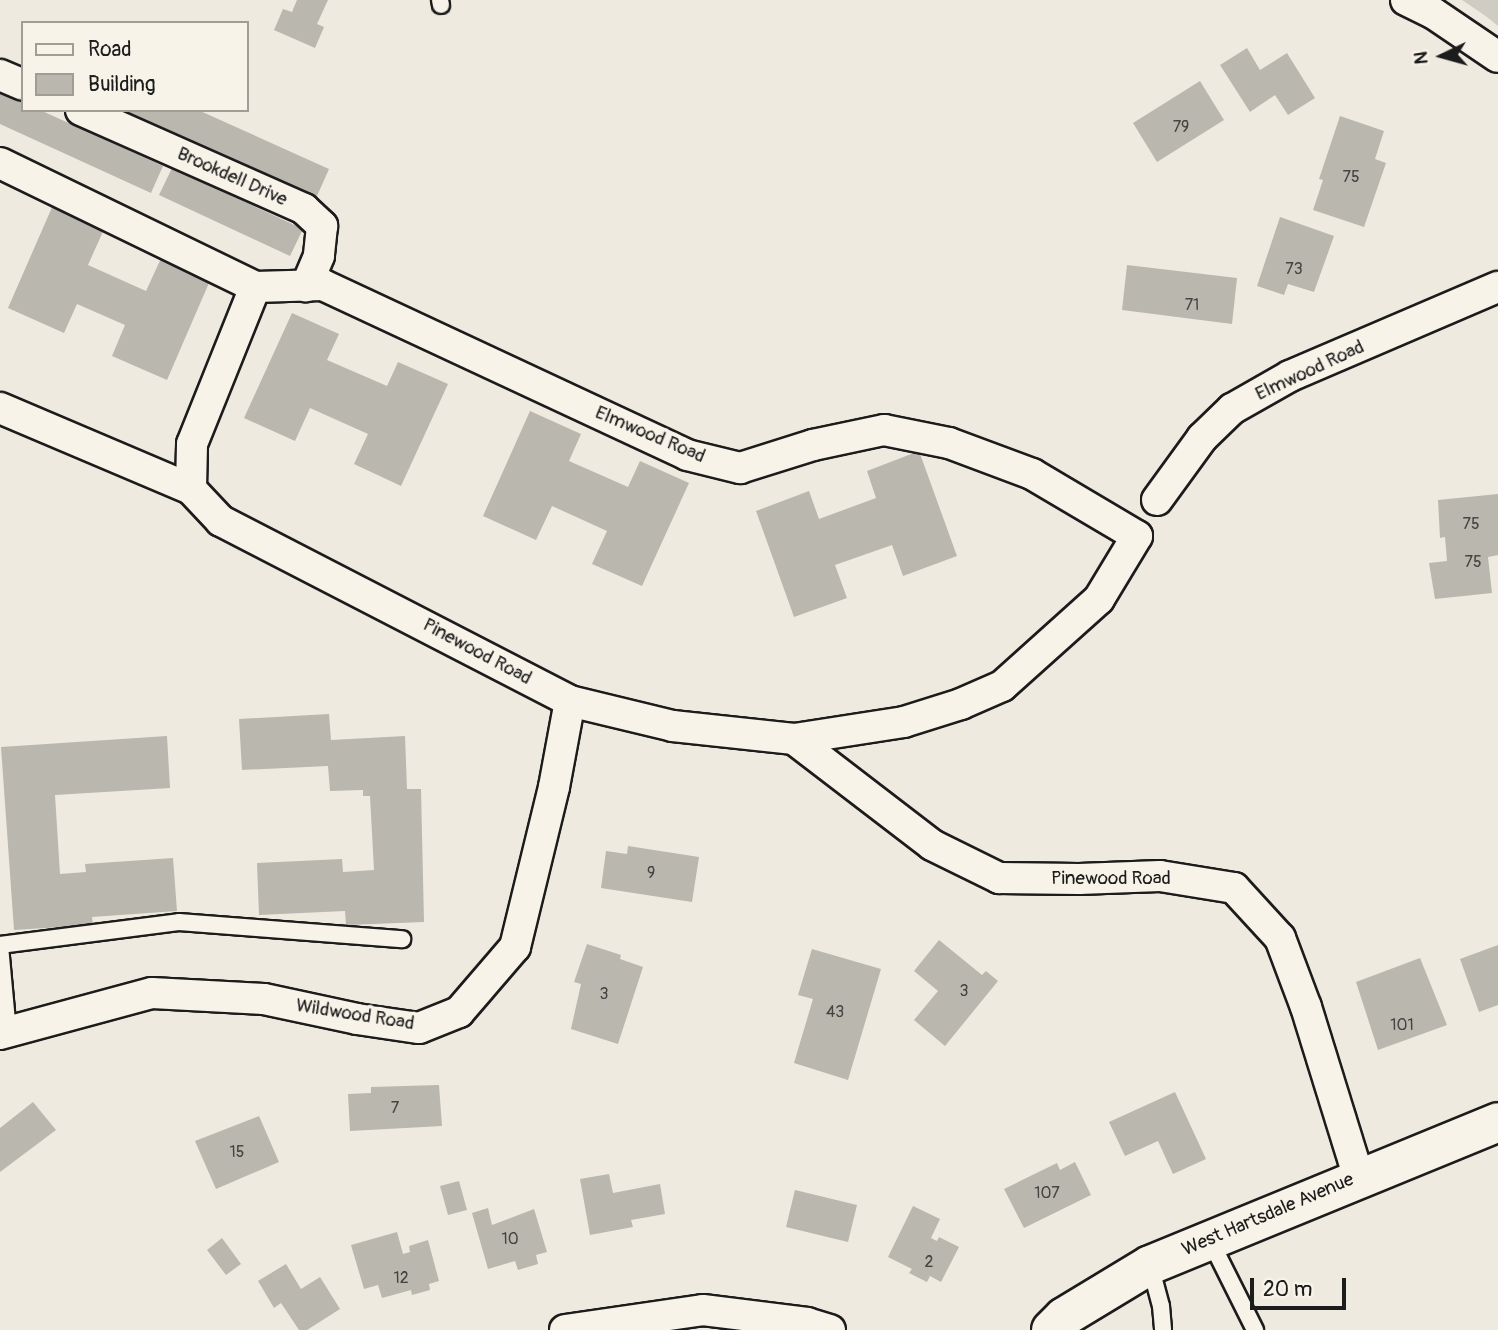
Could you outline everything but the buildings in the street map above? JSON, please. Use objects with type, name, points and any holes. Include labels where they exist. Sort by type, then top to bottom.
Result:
[{"type":"main road","name":"West Hartsdale Avenue","points":[[1051,1330],[1064,1317],[1150,1265],[1498,1122]]},
{"type":"street","points":[[1406,0],[1433,13],[1498,57]]},
{"type":"street","points":[[0,75],[21,84]]},
{"type":"street","name":"Brookdell Drive","points":[[86,112],[304,209],[322,226],[319,256],[306,286]]},
{"type":"street","points":[[0,163],[254,287],[192,444],[191,489]]},
{"type":"street","name":"Elmwood Road","points":[[254,287],[323,285],[687,455],[740,468],[813,445],[884,430],[949,443],[1032,474],[1137,536],[1099,599]]},
{"type":"street","name":"Elmwood Road","points":[[1157,500],[1202,438],[1232,410],[1290,376],[1498,288]]},
{"type":"street","name":"Pinewood Road","points":[[0,408],[191,489],[222,521],[570,701],[673,726],[794,738],[904,722],[961,704],[1002,686],[1099,599]]},
{"type":"street","name":"Wildwood Road","points":[[4,1033],[152,993],[264,999],[357,1019],[419,1028],[459,1012],[515,947],[554,787],[570,701]]},
{"type":"street","name":"Pinewood Road","points":[[794,738],[932,845],[999,877],[1079,879],[1160,876],[1234,888],[1280,938],[1306,1007],[1359,1178]]},
{"type":"street","points":[[565,1330],[703,1310],[807,1323],[830,1330]]},
{"type":"lane","points":[[4,1033],[0,946],[180,922],[402,939]]},
{"type":"lane","points":[[1210,1240],[1255,1330]]},
{"type":"lane","points":[[1150,1265],[1161,1306],[1163,1330]]},
{"type":"shaded area","points":[[1462,0],[1498,0],[1498,26],[1487,17]]}]
